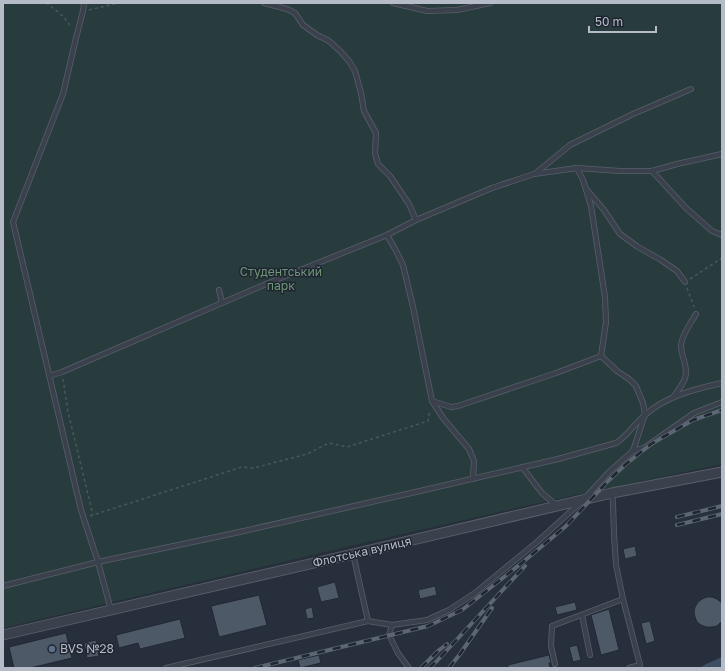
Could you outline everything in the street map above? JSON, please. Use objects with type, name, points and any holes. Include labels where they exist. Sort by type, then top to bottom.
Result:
[{"type":"street","name":"Флотська вулиця","points":[[3,635],[584,499],[722,472]]},
{"type":"lane","points":[[84,3],[63,94],[13,222],[84,518],[111,610]]},
{"type":"lane","points":[[264,3],[287,9],[295,13],[303,25],[340,50],[349,61],[355,71],[364,111],[376,133],[375,153],[378,164],[390,176],[409,204],[416,220]]},
{"type":"lane","points":[[393,3],[427,11],[457,10],[490,3]]},
{"type":"lane","points":[[534,174],[570,145],[633,114],[691,89]]},
{"type":"lane","points":[[49,376],[62,372],[266,284],[387,235],[416,220],[492,188],[534,174],[577,168],[620,171],[652,171],[722,154]]},
{"type":"lane","points":[[577,168],[585,187],[590,206],[605,297],[606,322],[601,356]]},
{"type":"lane","points":[[652,171],[686,208],[712,231],[722,235]]},
{"type":"lane","points":[[585,187],[604,210],[620,234],[677,271],[685,282]]},
{"type":"lane","points":[[387,235],[403,265],[432,400],[443,418],[469,449],[474,461],[473,479]]},
{"type":"lane","points":[[219,290],[222,303]]},
{"type":"lane","points":[[673,398],[683,384],[687,374],[681,351],[681,344],[684,335],[696,314]]},
{"type":"lane","points":[[432,400],[451,407],[458,406],[601,356]]},
{"type":"lane","points":[[601,356],[636,386],[643,403],[645,414],[633,451]]},
{"type":"lane","points":[[3,586],[98,562],[235,533],[473,479],[558,459],[616,443],[622,439],[645,414],[660,404],[682,393],[722,383]]},
{"type":"lane","points":[[166,668],[368,621],[392,625],[428,620],[449,610],[475,593],[531,546],[584,499],[609,472],[633,451],[644,448],[694,413],[722,402]]},
{"type":"lane","points":[[522,467],[542,493],[557,506]]},
{"type":"lane","points":[[612,493],[616,565],[640,665],[629,668]]},
{"type":"lane","points":[[353,554],[368,621]]},
{"type":"lane","points":[[555,664],[551,646],[552,626],[623,599]]},
{"type":"lane","points":[[582,615],[590,655]]},
{"type":"lane","points":[[392,625],[389,635],[398,653],[409,668]]},
{"type":"path","points":[[46,3],[68,21],[76,38]]},
{"type":"path","points":[[83,11],[118,3]]},
{"type":"path","points":[[696,314],[685,282],[722,258]]},
{"type":"path","points":[[62,372],[68,412],[94,515]]},
{"type":"path","points":[[84,518],[242,467],[254,468],[307,454],[329,443],[347,447],[428,421],[432,400]]},
{"type":"green space","name":"Студентський парк","points":[[3,3],[722,3],[722,464],[538,503],[3,628]]},
{"type":"water","points":[[722,657],[722,668],[700,668],[706,664]]},
{"type":"building","points":[[635,546],[637,556],[625,559],[623,549]]},
{"type":"building","points":[[335,582],[339,598],[321,602],[317,587]]},
{"type":"building","points":[[435,586],[437,595],[420,599],[418,590]]},
{"type":"building","points":[[259,595],[267,625],[219,637],[211,606]]},
{"type":"building","points":[[707,597],[717,599],[722,603],[722,621],[717,626],[706,627],[701,625],[697,622],[695,617],[695,607],[698,602]]},
{"type":"building","points":[[575,602],[577,610],[557,615],[555,607]]},
{"type":"building","points":[[312,607],[314,618],[307,619],[305,609]]},
{"type":"building","points":[[609,609],[619,650],[601,655],[591,615]]},
{"type":"building","points":[[180,619],[185,638],[140,649],[138,643],[119,648],[116,635]]},
{"type":"building","points":[[650,621],[655,641],[646,644],[641,623]]},
{"type":"building","points":[[66,633],[72,658],[30,668],[14,668],[9,647]]},
{"type":"building","points":[[96,640],[99,656],[87,658],[84,643]]},
{"type":"building","points":[[577,645],[581,660],[573,662],[569,647]]},
{"type":"building","points":[[319,655],[321,663],[300,668],[298,660]]},
{"type":"building","points":[[549,655],[551,663],[549,663],[550,668],[508,668],[508,665]]},
{"type":"railway","points":[[255,668],[428,626],[462,610],[566,526],[608,481],[651,444],[693,420],[722,410]]},
{"type":"railway","points":[[677,517],[722,506]]},
{"type":"railway","points":[[677,525],[722,514]]},
{"type":"railway","points":[[429,668],[525,566]]},
{"type":"railway","points":[[449,668],[492,608]]},
{"type":"railway","points":[[421,668],[447,644]]},
{"type":"place","name":"BVS №28","points":[[52,649]]}]
